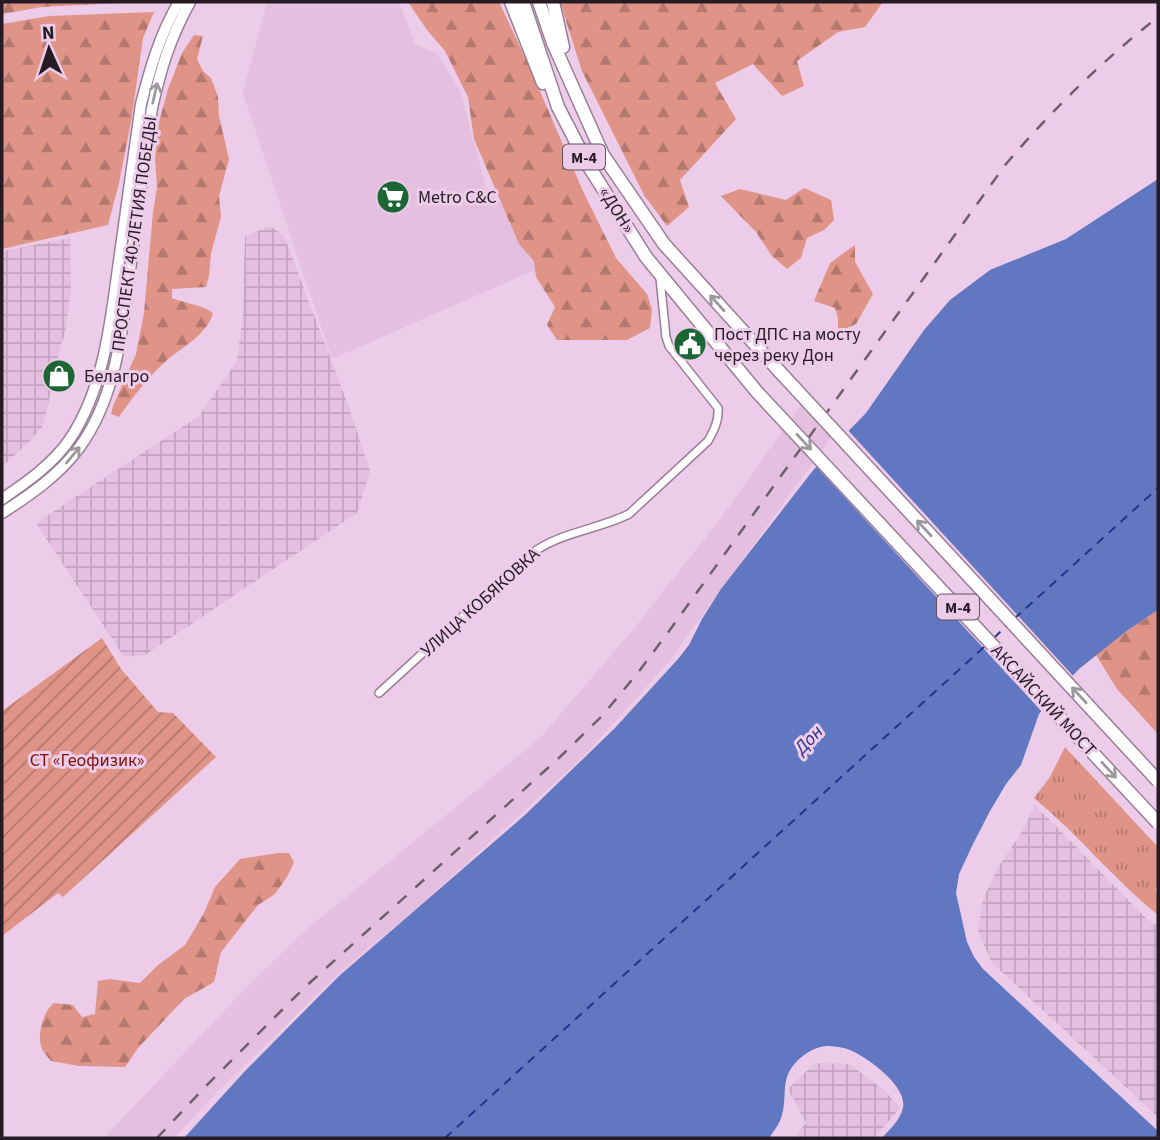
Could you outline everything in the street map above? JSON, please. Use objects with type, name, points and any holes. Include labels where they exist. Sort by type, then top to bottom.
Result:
[{"type":"main road","name":"ПРОСПЕКТ 40-ЛЕТИЯ ПОБЕДЫ","points":[[2,499],[44,467],[70,439],[97,381],[108,336],[141,104],[150,68],[178,2]]},
{"type":"main road","name":"ПРОСПЕКТ 40-ЛЕТИЯ ПОБЕДЫ","points":[[2,513],[53,476],[79,447],[96,419],[109,386],[120,339],[152,108],[160,71],[175,29],[190,2]]},
{"type":"main road","points":[[511,2],[548,95],[558,107]]},
{"type":"main road","name":"«ДОН»","points":[[523,2],[558,107],[588,165],[646,257],[757,392]]},
{"type":"main road","name":"«ДОН»","points":[[539,2],[553,43],[603,155],[664,244],[779,372]]},
{"type":"main road","points":[[553,2],[561,41],[586,117]]},
{"type":"main road","name":"АКСАЙСКИЙ МОСТ","points":[[779,372],[1158,780]]},
{"type":"main road","name":"АКСАЙСКИЙ МОСТ","points":[[757,392],[1158,823]]},
{"type":"main road","points":[[44,467],[53,476]]},
{"type":"street","name":"УЛИЦА КОБЯКОВКА","points":[[379,693],[531,554],[560,537],[629,514],[708,441],[716,426],[718,408],[669,346],[660,274]]},
{"type":"shaded area","points":[[267,2],[399,2],[415,44],[437,54],[460,90],[486,187],[553,262],[332,359],[243,93]]},
{"type":"shaded area","points":[[270,226],[284,236],[350,410],[370,471],[357,513],[145,655],[124,657],[36,523],[199,416],[237,361],[243,315],[245,236]]},
{"type":"shaded area","points":[[70,238],[71,291],[65,333],[42,427],[2,467],[2,251]]},
{"type":"shaded area","points":[[803,402],[833,435],[668,663],[582,758],[424,902],[339,973],[218,1091],[174,1138],[104,1138],[240,994],[300,935],[540,738],[632,631],[721,518]]},
{"type":"shaded area","points":[[1035,805],[1147,919],[1158,926],[1158,1117],[992,963],[978,931],[983,899],[997,869],[1023,830]]},
{"type":"shaded area","points":[[815,1063],[849,1064],[884,1090],[900,1108],[874,1138],[794,1138],[806,1123],[788,1089]]},
{"type":"green space","points":[[2,2],[140,2],[42,7],[2,14]]},
{"type":"green space","points":[[408,2],[499,2],[582,189],[616,258],[647,294],[652,309],[650,328],[627,340],[557,340],[547,325],[555,307],[536,277],[534,261],[519,244],[474,139],[468,97],[445,51]]},
{"type":"green space","points":[[560,2],[883,2],[865,27],[838,32],[797,61],[804,86],[782,96],[753,64],[715,83],[736,119],[680,180],[689,207],[667,226],[644,195],[582,71]]},
{"type":"green space","points":[[154,12],[143,38],[131,122],[108,225],[2,249],[2,24],[49,16]]},
{"type":"green space","points":[[194,35],[203,36],[197,59],[203,71],[211,78],[218,97],[219,116],[229,159],[219,196],[221,217],[211,253],[206,287],[172,289],[172,298],[213,313],[200,334],[153,374],[119,417],[111,414],[136,354],[144,313],[157,188],[155,159],[159,122],[182,53]]},
{"type":"green space","points":[[804,188],[831,200],[834,220],[824,230],[807,238],[801,258],[787,269],[772,256],[756,232],[721,196],[740,189],[786,200]]},
{"type":"green space","points":[[855,245],[855,262],[873,294],[856,324],[838,332],[835,308],[814,301],[830,263]]},
{"type":"green space","points":[[1158,610],[1158,734],[1117,689],[1096,655]]},
{"type":"green space","name":"СТ «Геофизик»","points":[[102,638],[121,669],[158,712],[173,713],[216,757],[63,897],[58,893],[2,936],[2,711]]},
{"type":"green space","points":[[1065,747],[1158,847],[1158,915],[1034,798],[1050,777]]},
{"type":"green space","points":[[289,853],[294,862],[287,877],[275,894],[258,905],[221,952],[214,982],[184,999],[138,1048],[125,1067],[79,1066],[51,1061],[40,1041],[44,1017],[50,1006],[54,1003],[73,1005],[82,1017],[95,1014],[98,981],[110,979],[140,983],[158,965],[185,945],[203,915],[215,887],[240,859]]},
{"type":"water","name":"Дон","points":[[1158,179],[1158,610],[1079,669],[1039,714],[1021,765],[990,811],[959,874],[956,893],[967,942],[983,969],[1158,1131],[1158,1138],[882,1138],[902,1112],[903,1099],[899,1090],[884,1072],[855,1052],[826,1046],[807,1053],[792,1067],[786,1080],[781,1118],[769,1138],[184,1138],[246,1070],[339,976],[525,815],[614,729],[678,659],[721,589],[811,473],[866,413],[924,330],[950,300],[990,270],[1066,239]]},
{"type":"pier","points":[[846,428],[1075,678],[1044,714],[814,464]]},
{"type":"ferry route","points":[[1014,619],[1158,488]]},
{"type":"ferry route","points":[[994,638],[1007,625]]},
{"type":"ferry route","points":[[445,1138],[984,647]]},
{"type":"railway","points":[[157,1138],[304,988],[602,716],[672,627],[1006,164],[1078,87],[1158,17]]},
{"type":"place","name":"Metro C&C","points":[[393,197]]},
{"type":"place","name":"Пост ДПС на мосту через реку Дон","points":[[690,344]]},
{"type":"place","name":"Белагро","points":[[59,376]]}]
